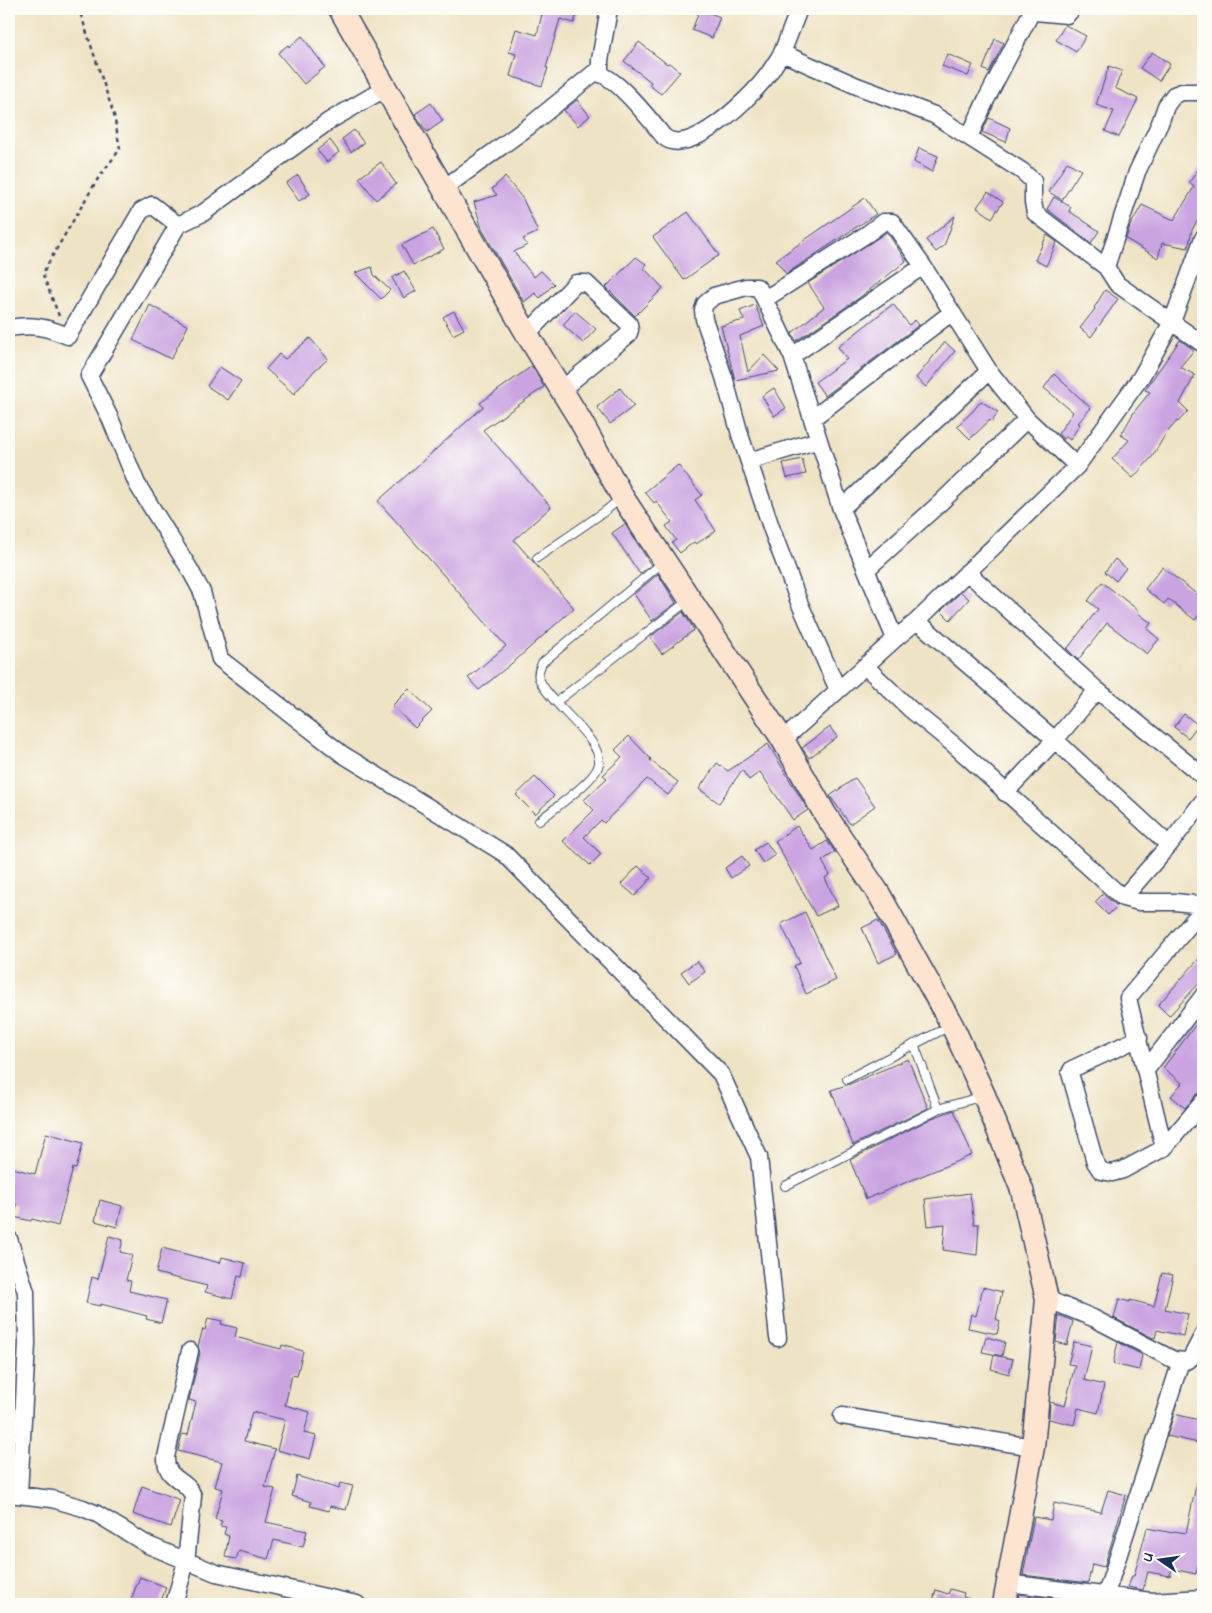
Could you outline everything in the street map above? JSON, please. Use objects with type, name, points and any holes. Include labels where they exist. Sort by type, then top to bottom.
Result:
[{"type":"street","points":[[340,9],[527,334],[580,420],[623,498],[783,740],[825,814],[879,894],[952,1025],[984,1095],[1022,1190],[1047,1299],[1033,1447],[1006,1594],[1106,1594],[1152,1601],[1203,1598]]},
{"type":"street","points":[[600,73],[600,60],[609,9]]},
{"type":"street","points":[[444,188],[528,127],[594,73],[600,73],[616,84],[664,137],[678,142],[702,134],[725,118],[763,81],[782,53],[799,9]]},
{"type":"street","points":[[969,137],[986,98],[1030,15],[1035,12],[1067,14],[1072,9]]},
{"type":"street","points":[[782,53],[872,92],[934,115],[1022,171],[1033,181],[1035,213],[1106,267],[1117,284],[1203,344]]},
{"type":"street","points":[[386,88],[330,121],[203,213],[178,225],[90,376],[110,418],[137,484],[202,592],[220,659],[342,754],[505,854],[721,1074],[759,1157],[778,1338]]},
{"type":"street","points":[[1106,267],[1138,172],[1166,106],[1174,95],[1182,92],[1203,92]]},
{"type":"street","points":[[9,328],[26,325],[48,328],[68,336],[147,208],[178,225]]},
{"type":"street","points":[[765,299],[886,221],[894,224],[923,266],[989,371],[1027,419],[1077,466]]},
{"type":"street","points":[[783,740],[916,621],[1077,466],[1140,377],[1172,322],[1203,238]]},
{"type":"street","points":[[792,356],[923,266]]},
{"type":"street","points":[[527,334],[576,283],[586,283],[629,324],[630,330],[628,335],[561,390]]},
{"type":"street","points":[[838,690],[800,602],[741,438],[724,377],[706,326],[703,310],[708,300],[714,296],[746,287],[757,287],[765,299],[792,356],[814,418],[819,440],[842,509],[894,639]]},
{"type":"street","points":[[814,418],[951,313]]},
{"type":"street","points":[[842,509],[989,371]]},
{"type":"street","points":[[867,569],[939,504],[1027,419]]},
{"type":"street","points":[[749,461],[819,440]]},
{"type":"street","points":[[967,572],[1097,690],[1203,776]]},
{"type":"street","points":[[916,621],[1055,740],[1170,845]]},
{"type":"street","points":[[865,666],[1123,898],[1139,902],[1175,902],[1203,906]]},
{"type":"street","points":[[1005,793],[1055,740],[1097,690]]},
{"type":"street","points":[[1123,898],[1170,845],[1203,801]]},
{"type":"street","points":[[1164,1148],[1129,997],[1203,909]]},
{"type":"street","points":[[1146,1070],[1203,996]]},
{"type":"street","points":[[1139,1038],[1072,1069],[1071,1077],[1095,1162],[1101,1171],[1112,1173],[1123,1170],[1164,1148],[1203,1102]]},
{"type":"street","points":[[9,1239],[26,1292],[27,1344],[14,1494],[52,1499],[83,1508],[97,1514],[148,1545],[216,1573],[357,1604]]},
{"type":"street","points":[[1047,1299],[1093,1318],[1174,1360],[1186,1361],[1191,1358],[1203,1335]]},
{"type":"street","points":[[174,1604],[186,1562],[193,1496],[192,1491],[170,1474],[166,1466],[166,1457],[190,1351]]},
{"type":"street","points":[[1106,1594],[1181,1361]]},
{"type":"street","points":[[842,1416],[1033,1447]]},
{"type":"lane","points":[[537,558],[623,498]]},
{"type":"lane","points":[[539,821],[590,779],[598,769],[600,760],[592,742],[556,702],[539,679],[538,673],[542,664],[665,561]]},
{"type":"lane","points":[[556,702],[690,598]]},
{"type":"lane","points":[[847,1079],[952,1025]]},
{"type":"lane","points":[[914,1044],[938,1109]]},
{"type":"lane","points":[[785,1186],[938,1109],[984,1095]]},
{"type":"path","points":[[68,336],[43,275],[97,180],[120,149],[114,115],[79,9]]},
{"type":"building","points":[[536,9],[578,9],[574,23],[560,19],[542,86],[510,76],[516,54],[509,52],[516,29],[537,35],[542,14],[535,12]]},
{"type":"building","points":[[700,9],[720,17],[712,38],[692,30]]},
{"type":"building","points":[[1065,25],[1086,36],[1076,52],[1056,40]]},
{"type":"building","points":[[302,36],[325,67],[304,84],[278,53]]},
{"type":"building","points":[[995,39],[1004,43],[989,72],[983,69]]},
{"type":"building","points":[[639,42],[680,72],[661,94],[649,85],[651,82],[624,61]]},
{"type":"building","points":[[1152,52],[1170,64],[1159,81],[1140,68]]},
{"type":"building","points":[[947,54],[973,65],[968,76],[942,66]]},
{"type":"building","points":[[1109,66],[1122,71],[1115,88],[1138,99],[1119,137],[1105,131],[1114,111],[1096,105]]},
{"type":"building","points":[[577,100],[590,116],[578,126],[564,110]]},
{"type":"building","points":[[431,103],[443,121],[427,132],[415,114]]},
{"type":"building","points":[[989,118],[1010,128],[1006,142],[982,132]]},
{"type":"building","points":[[354,130],[364,143],[351,152],[342,139]]},
{"type":"building","points":[[330,140],[339,152],[327,162],[317,150]]},
{"type":"building","points":[[919,148],[938,156],[932,172],[914,162]]},
{"type":"building","points":[[381,162],[396,184],[376,200],[359,178]]},
{"type":"building","points":[[1067,162],[1081,170],[1062,200],[1049,192]]},
{"type":"building","points":[[1203,162],[1203,211],[1192,230],[1188,248],[1162,243],[1158,258],[1126,239],[1130,226],[1142,205],[1174,220],[1194,187],[1189,183]]},
{"type":"building","points":[[298,175],[310,194],[299,201],[286,183]]},
{"type":"building","points":[[505,177],[523,199],[538,232],[523,239],[527,245],[514,252],[534,277],[541,271],[554,284],[540,298],[535,293],[524,302],[482,229],[474,202],[497,195],[492,189]]},
{"type":"building","points":[[988,192],[1003,202],[992,218],[977,207]]},
{"type":"building","points":[[1054,197],[1071,207],[1069,211],[1099,231],[1091,243],[1047,209]]},
{"type":"building","points":[[865,198],[876,214],[786,274],[776,260]]},
{"type":"building","points":[[688,212],[719,255],[684,280],[653,237]]},
{"type":"building","points":[[955,216],[944,246],[936,252],[926,240]]},
{"type":"building","points":[[433,229],[444,249],[413,265],[402,245]]},
{"type":"building","points":[[887,232],[906,261],[859,298],[796,341],[792,333],[824,307],[808,283]]},
{"type":"building","points":[[1047,235],[1057,242],[1046,266],[1035,260]]},
{"type":"building","points":[[636,257],[646,264],[644,268],[663,288],[635,316],[606,287]]},
{"type":"building","points":[[372,267],[374,275],[390,290],[381,299],[355,273]]},
{"type":"building","points":[[404,271],[416,291],[404,298],[392,278]]},
{"type":"building","points":[[1105,290],[1118,299],[1091,337],[1080,328],[1095,309]]},
{"type":"building","points":[[893,304],[909,325],[915,320],[919,325],[825,396],[815,382],[847,359],[838,347]]},
{"type":"building","points":[[150,305],[188,326],[171,359],[133,340]]},
{"type":"building","points":[[755,305],[764,326],[740,336],[748,372],[764,355],[779,371],[735,380],[721,326],[744,320],[740,311]]},
{"type":"building","points":[[454,311],[464,329],[453,335],[443,317]]},
{"type":"building","points":[[575,311],[596,329],[583,343],[563,325]]},
{"type":"building","points":[[310,338],[328,359],[315,370],[294,394],[266,369],[279,354],[285,359]]},
{"type":"building","points":[[1180,340],[1194,350],[1180,367],[1195,375],[1180,403],[1188,411],[1165,435],[1152,457],[1133,478],[1112,459],[1129,440],[1121,435],[1134,412],[1150,392],[1145,390]]},
{"type":"building","points":[[945,342],[955,351],[926,387],[916,378]]},
{"type":"building","points":[[532,366],[544,387],[483,430],[551,507],[514,540],[574,608],[479,690],[468,678],[506,646],[378,501],[483,407],[480,403]]},
{"type":"building","points":[[220,367],[241,381],[228,400],[207,386]]},
{"type":"building","points":[[1054,374],[1091,408],[1078,423],[1080,424],[1070,440],[1066,437],[1064,439],[1058,434],[1073,412],[1044,388]]},
{"type":"building","points":[[620,388],[634,406],[610,424],[597,407]]},
{"type":"building","points":[[774,388],[786,408],[774,416],[762,396]]},
{"type":"building","points":[[981,401],[998,412],[992,422],[990,420],[970,439],[957,426]]},
{"type":"building","points":[[802,459],[806,474],[787,478],[783,463]]},
{"type":"building","points":[[678,465],[702,495],[695,500],[716,531],[696,544],[694,542],[680,553],[672,543],[676,540],[666,526],[672,522],[656,501],[654,503],[645,492]]},
{"type":"building","points":[[625,524],[651,565],[640,574],[612,533]]},
{"type":"building","points":[[1115,559],[1126,568],[1116,581],[1105,572]]},
{"type":"building","points":[[1162,567],[1203,599],[1203,610],[1195,620],[1168,599],[1164,604],[1145,589]]},
{"type":"building","points":[[658,574],[676,603],[652,621],[634,594]]},
{"type":"building","points":[[1102,582],[1139,611],[1138,613],[1151,623],[1147,629],[1159,639],[1147,654],[1107,623],[1078,660],[1067,649],[1098,609],[1088,601]]},
{"type":"building","points":[[961,592],[969,599],[950,620],[941,611]]},
{"type":"building","points":[[683,612],[694,630],[662,654],[650,637]]},
{"type":"building","points":[[409,689],[432,711],[415,728],[392,706]]},
{"type":"building","points":[[1184,714],[1198,725],[1188,738],[1174,727]]},
{"type":"building","points":[[830,727],[837,737],[809,758],[802,748]]},
{"type":"building","points":[[629,736],[650,760],[678,782],[668,795],[647,779],[604,823],[601,820],[584,837],[601,854],[590,865],[563,841],[594,810],[584,800],[607,778],[603,775],[622,757],[615,750]]},
{"type":"building","points":[[768,744],[808,810],[793,820],[760,772],[749,780],[742,770],[719,803],[699,789],[717,763],[728,771]]},
{"type":"building","points":[[535,777],[554,796],[535,814],[516,795]]},
{"type":"building","points":[[855,778],[875,806],[850,824],[830,796]]},
{"type":"building","points":[[797,826],[813,850],[827,841],[835,852],[822,861],[830,875],[825,878],[838,906],[816,916],[775,841]]},
{"type":"building","points":[[766,842],[775,855],[763,863],[754,850]]},
{"type":"building","points":[[742,856],[749,866],[731,878],[725,868]]},
{"type":"building","points":[[638,866],[651,878],[635,896],[621,884]]},
{"type":"building","points":[[1103,894],[1117,906],[1108,915],[1095,902]]},
{"type":"building","points":[[805,912],[836,980],[806,994],[794,966],[800,963],[781,924]]},
{"type":"building","points":[[878,920],[897,954],[878,963],[862,928]]},
{"type":"building","points":[[1203,954],[1203,979],[1169,1016],[1158,1005]]},
{"type":"building","points":[[697,961],[705,972],[689,983],[681,972]]},
{"type":"building","points":[[1203,1015],[1203,1092],[1196,1095],[1185,1108],[1171,1096],[1182,1083],[1163,1068]]},
{"type":"building","points":[[908,1059],[928,1108],[853,1145],[831,1090],[850,1084]]},
{"type":"building","points":[[954,1110],[972,1155],[866,1199],[850,1160],[932,1118]]},
{"type":"building","points":[[46,1133],[83,1143],[76,1169],[73,1168],[58,1226],[32,1219],[31,1221],[14,1217],[17,1205],[9,1202],[9,1167],[35,1174]]},
{"type":"building","points":[[970,1193],[974,1224],[979,1224],[977,1255],[943,1250],[945,1224],[928,1226],[925,1199]]},
{"type":"building","points":[[100,1200],[122,1206],[117,1227],[95,1221]]},
{"type":"building","points":[[109,1236],[123,1240],[120,1252],[132,1255],[126,1280],[131,1281],[129,1291],[167,1300],[161,1323],[146,1319],[147,1316],[101,1304],[100,1306],[86,1303],[92,1277],[98,1279]]},
{"type":"building","points":[[162,1248],[220,1263],[222,1257],[245,1263],[242,1277],[238,1276],[232,1299],[205,1292],[207,1286],[156,1273]]},
{"type":"building","points":[[1162,1273],[1173,1275],[1165,1309],[1188,1314],[1183,1336],[1157,1330],[1155,1338],[1151,1337],[1114,1318],[1119,1299],[1154,1306]]},
{"type":"building","points":[[983,1287],[1002,1292],[996,1319],[1000,1321],[997,1334],[968,1328],[971,1314],[976,1316]]},
{"type":"building","points":[[1059,1315],[1073,1321],[1067,1345],[1056,1342]]},
{"type":"building","points":[[208,1318],[222,1321],[221,1324],[237,1328],[235,1337],[281,1349],[282,1345],[303,1351],[297,1376],[292,1375],[285,1405],[310,1412],[304,1433],[316,1436],[310,1459],[277,1450],[285,1420],[252,1412],[244,1441],[275,1449],[265,1487],[275,1489],[266,1522],[307,1531],[303,1547],[274,1540],[268,1559],[239,1551],[236,1559],[225,1557],[229,1536],[224,1534],[226,1527],[220,1526],[222,1521],[215,1519],[223,1489],[215,1487],[222,1462],[178,1451],[182,1434],[188,1435],[196,1402],[189,1400],[200,1353],[198,1346]]},
{"type":"building","points":[[986,1337],[1005,1342],[1002,1356],[982,1352]]},
{"type":"building","points":[[1074,1342],[1092,1346],[1084,1380],[1104,1385],[1098,1413],[1078,1408],[1074,1425],[1049,1419],[1050,1402],[1065,1406],[1075,1365],[1068,1364]]},
{"type":"building","points":[[1118,1342],[1142,1355],[1139,1370],[1113,1364]]},
{"type":"building","points":[[994,1355],[1013,1359],[1009,1374],[991,1369]]},
{"type":"building","points":[[1174,1414],[1203,1421],[1203,1444],[1167,1436]]},
{"type":"building","points":[[297,1476],[339,1489],[340,1483],[353,1486],[346,1510],[330,1506],[329,1511],[310,1506],[311,1502],[292,1496]]},
{"type":"building","points":[[1198,1476],[1203,1476],[1203,1539],[1196,1574],[1172,1569],[1170,1576],[1148,1572],[1143,1590],[1128,1587],[1132,1576],[1134,1576],[1147,1528],[1173,1533],[1174,1531],[1186,1533]]},
{"type":"building","points":[[142,1486],[180,1500],[171,1527],[133,1514]]},
{"type":"building","points":[[1108,1490],[1126,1495],[1104,1567],[1092,1564],[1088,1583],[1023,1575],[1034,1517],[1051,1520],[1054,1503],[1101,1512]]},
{"type":"building","points":[[140,1577],[166,1587],[160,1604],[129,1604]]},
{"type":"building","points":[[950,1589],[964,1593],[963,1597],[973,1600],[973,1604],[932,1604],[936,1590],[948,1594]]},
{"type":"building","points":[[1019,1594],[1083,1603],[1083,1604],[1017,1604]]}]
